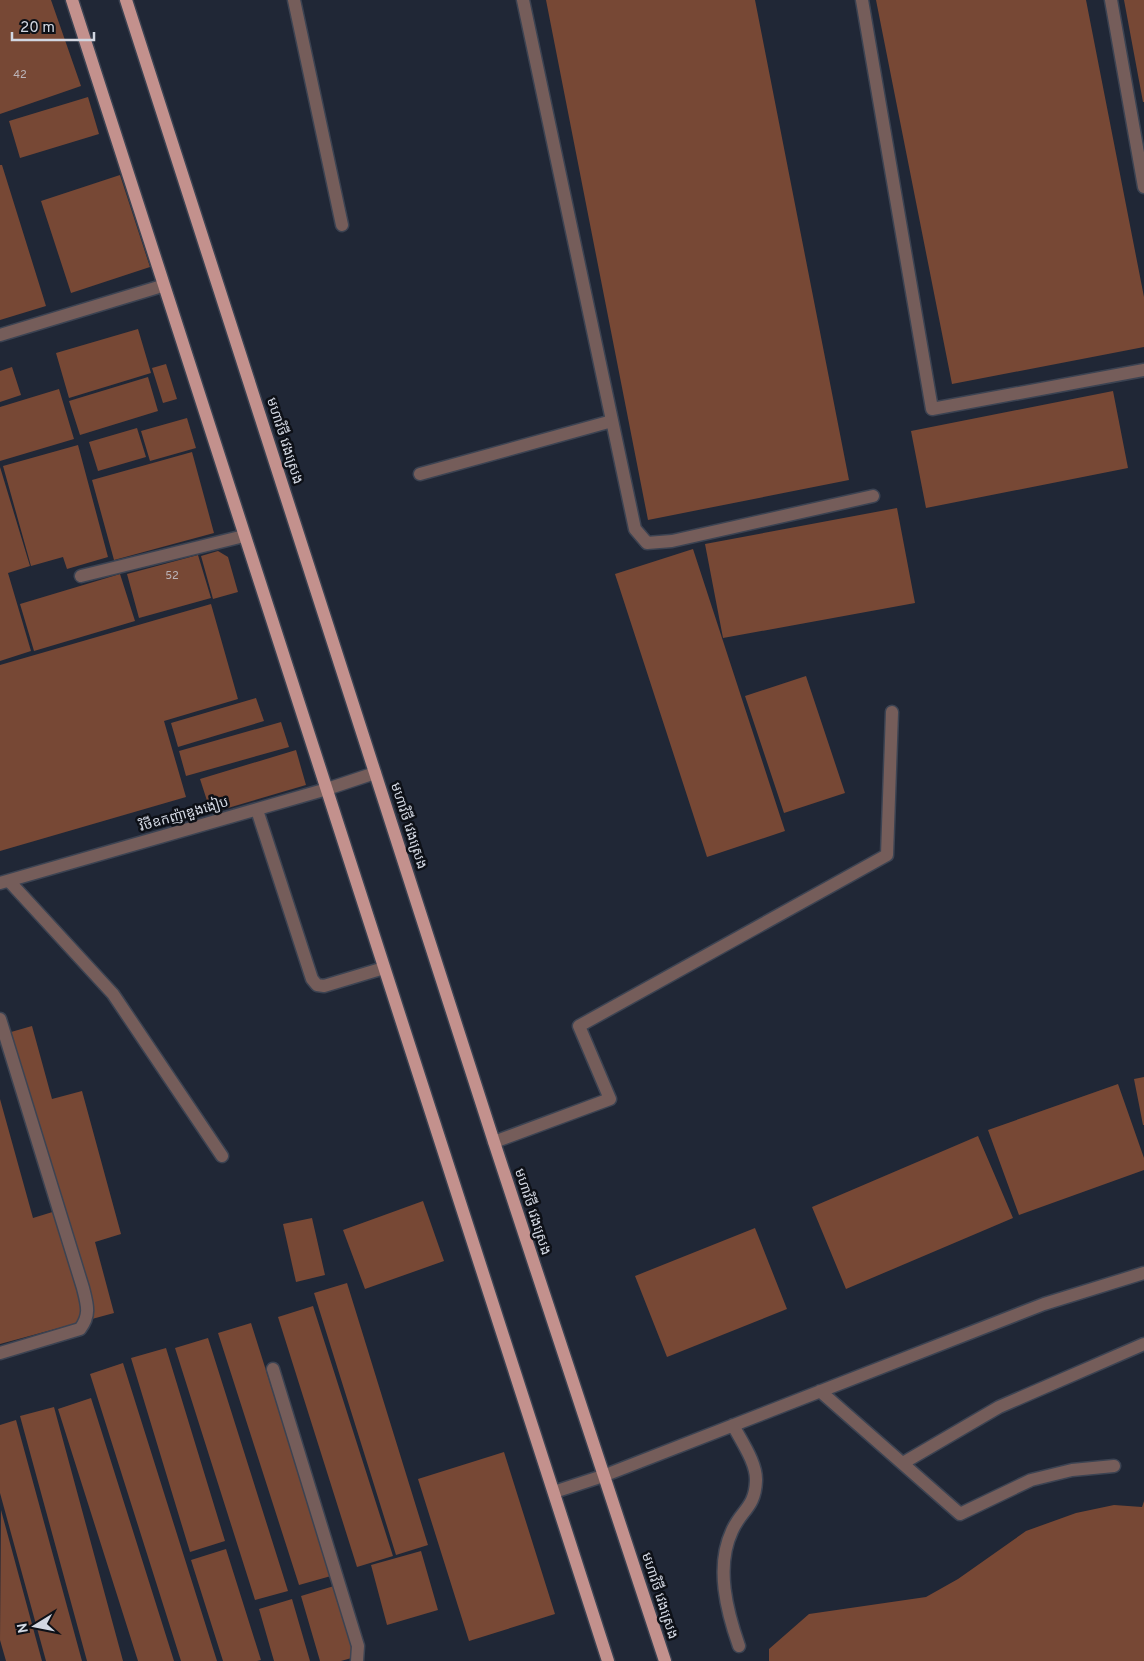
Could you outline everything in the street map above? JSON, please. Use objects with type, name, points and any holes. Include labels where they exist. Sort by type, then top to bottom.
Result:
[{"type":"main road","points":[[72,0],[162,286],[608,1661]]},
{"type":"main road","name":"មហាវិថី វេងស្រេង","points":[[126,0],[494,1142],[664,1661]]},
{"type":"street","points":[[294,0],[342,225]]},
{"type":"street","points":[[523,0],[635,530],[647,543],[672,541],[872,496]]},
{"type":"street","points":[[862,0],[932,409],[1144,370]]},
{"type":"street","points":[[1112,0],[1144,187]]},
{"type":"street","points":[[0,335],[162,286]]},
{"type":"street","points":[[420,474],[612,421]]},
{"type":"street","points":[[81,576],[244,536]]},
{"type":"street","points":[[494,1142],[610,1099],[580,1026],[887,855],[892,712]]},
{"type":"street","name":"វិថីឧកញ៉ាឌួងងៀប","points":[[5,882],[327,790],[375,773]]},
{"type":"street","points":[[257,810],[312,979],[317,984],[324,986],[384,968]]},
{"type":"street","points":[[5,882],[114,994],[222,1156]]},
{"type":"street","points":[[0,1019],[83,1288],[88,1320],[80,1328],[0,1353]]},
{"type":"street","points":[[554,1492],[603,1476],[1044,1304],[1144,1273]]},
{"type":"street","points":[[903,1463],[998,1407],[1144,1344]]},
{"type":"street","points":[[273,1369],[358,1646],[357,1661]]},
{"type":"street","points":[[820,1392],[960,1514],[1031,1480],[1072,1470],[1114,1466]]},
{"type":"street","points":[[733,1425],[750,1460],[756,1479],[754,1500],[732,1531],[724,1564],[727,1612],[739,1646]]},
{"type":"building","points":[[0,0],[51,0],[81,86],[0,114]]},
{"type":"building","points":[[546,0],[755,0],[849,480],[648,520]]},
{"type":"building","points":[[876,0],[1086,0],[1144,297],[1144,347],[952,384]]},
{"type":"building","points":[[1124,0],[1144,0],[1144,102],[1143,102]]},
{"type":"building","points":[[88,97],[99,134],[20,158],[9,121]]},
{"type":"building","points":[[0,165],[2,165],[46,306],[0,320]]},
{"type":"building","points":[[120,175],[150,267],[71,293],[41,201]]},
{"type":"building","points":[[138,329],[151,373],[69,398],[56,353]]},
{"type":"building","points":[[166,364],[177,399],[163,403],[152,368]]},
{"type":"building","points":[[12,367],[21,395],[0,402],[0,371]]},
{"type":"building","points":[[148,377],[158,411],[80,435],[69,401]]},
{"type":"building","points":[[59,389],[74,439],[0,461],[0,407]]},
{"type":"building","points":[[1113,391],[1128,468],[926,508],[911,431]]},
{"type":"building","points":[[187,418],[196,448],[150,461],[141,431]]},
{"type":"building","points":[[137,428],[146,457],[98,471],[89,442]]},
{"type":"building","points":[[78,445],[108,557],[67,569],[63,557],[31,566],[3,466]]},
{"type":"building","points":[[192,452],[214,533],[114,560],[92,480]]},
{"type":"building","points":[[0,467],[30,566],[8,573],[31,651],[0,661]]},
{"type":"building","points":[[897,508],[915,603],[723,638],[705,544]]},
{"type":"building","points":[[693,549],[785,831],[707,857],[615,574]]},
{"type":"building","points":[[218,551],[228,557],[238,592],[213,599],[201,556]]},
{"type":"building","points":[[198,555],[211,598],[139,618],[127,574]]},
{"type":"building","points":[[120,574],[135,621],[34,651],[20,604]]},
{"type":"building","points":[[211,604],[238,699],[164,721],[186,797],[0,851],[0,665]]},
{"type":"building","points":[[806,676],[845,793],[784,813],[745,696]]},
{"type":"building","points":[[256,698],[264,721],[178,747],[171,723]]},
{"type":"building","points":[[281,722],[289,747],[186,776],[179,751]]},
{"type":"building","points":[[296,750],[306,785],[211,813],[200,779]]},
{"type":"building","points":[[32,1026],[52,1099],[82,1091],[121,1234],[95,1242],[114,1313],[0,1344],[0,1099],[33,1218],[59,1210],[11,1032]]},
{"type":"building","points":[[1144,1077],[1144,1125],[1143,1125],[1134,1079]]},
{"type":"building","points":[[1118,1084],[1144,1158],[1144,1170],[1019,1215],[988,1130]]},
{"type":"building","points":[[978,1136],[1013,1218],[846,1289],[812,1207]]},
{"type":"building","points":[[423,1201],[444,1261],[365,1289],[343,1230]]},
{"type":"building","points":[[312,1218],[325,1275],[296,1282],[283,1224]]},
{"type":"building","points":[[755,1228],[787,1309],[667,1357],[635,1276]]},
{"type":"building","points":[[347,1283],[428,1545],[396,1555],[314,1293]]},
{"type":"building","points":[[313,1306],[393,1556],[357,1567],[278,1317]]},
{"type":"building","points":[[251,1323],[331,1576],[299,1585],[218,1333]]},
{"type":"building","points":[[208,1338],[288,1591],[255,1600],[175,1348]]},
{"type":"building","points":[[166,1348],[225,1541],[190,1552],[131,1358]]},
{"type":"building","points":[[123,1363],[217,1661],[181,1661],[90,1374]]},
{"type":"building","points":[[91,1398],[174,1661],[138,1661],[58,1409]]},
{"type":"building","points":[[54,1407],[123,1661],[87,1661],[20,1416]]},
{"type":"building","points":[[16,1420],[82,1661],[46,1661],[0,1493],[0,1425]]},
{"type":"building","points":[[504,1452],[555,1614],[469,1641],[418,1479]]},
{"type":"building","points":[[1144,1501],[1144,1661],[769,1661],[769,1649],[809,1614],[926,1597],[958,1579],[1026,1531],[1076,1513],[1114,1505],[1142,1507]]},
{"type":"building","points":[[1,1510],[42,1661],[6,1661],[0,1640]]},
{"type":"building","points":[[226,1549],[261,1660],[223,1661],[191,1560]]},
{"type":"building","points":[[421,1551],[438,1610],[387,1625],[371,1565]]},
{"type":"building","points":[[334,1586],[355,1657],[341,1661],[320,1661],[301,1596]]},
{"type":"building","points":[[292,1599],[310,1661],[274,1661],[259,1609]]}]
